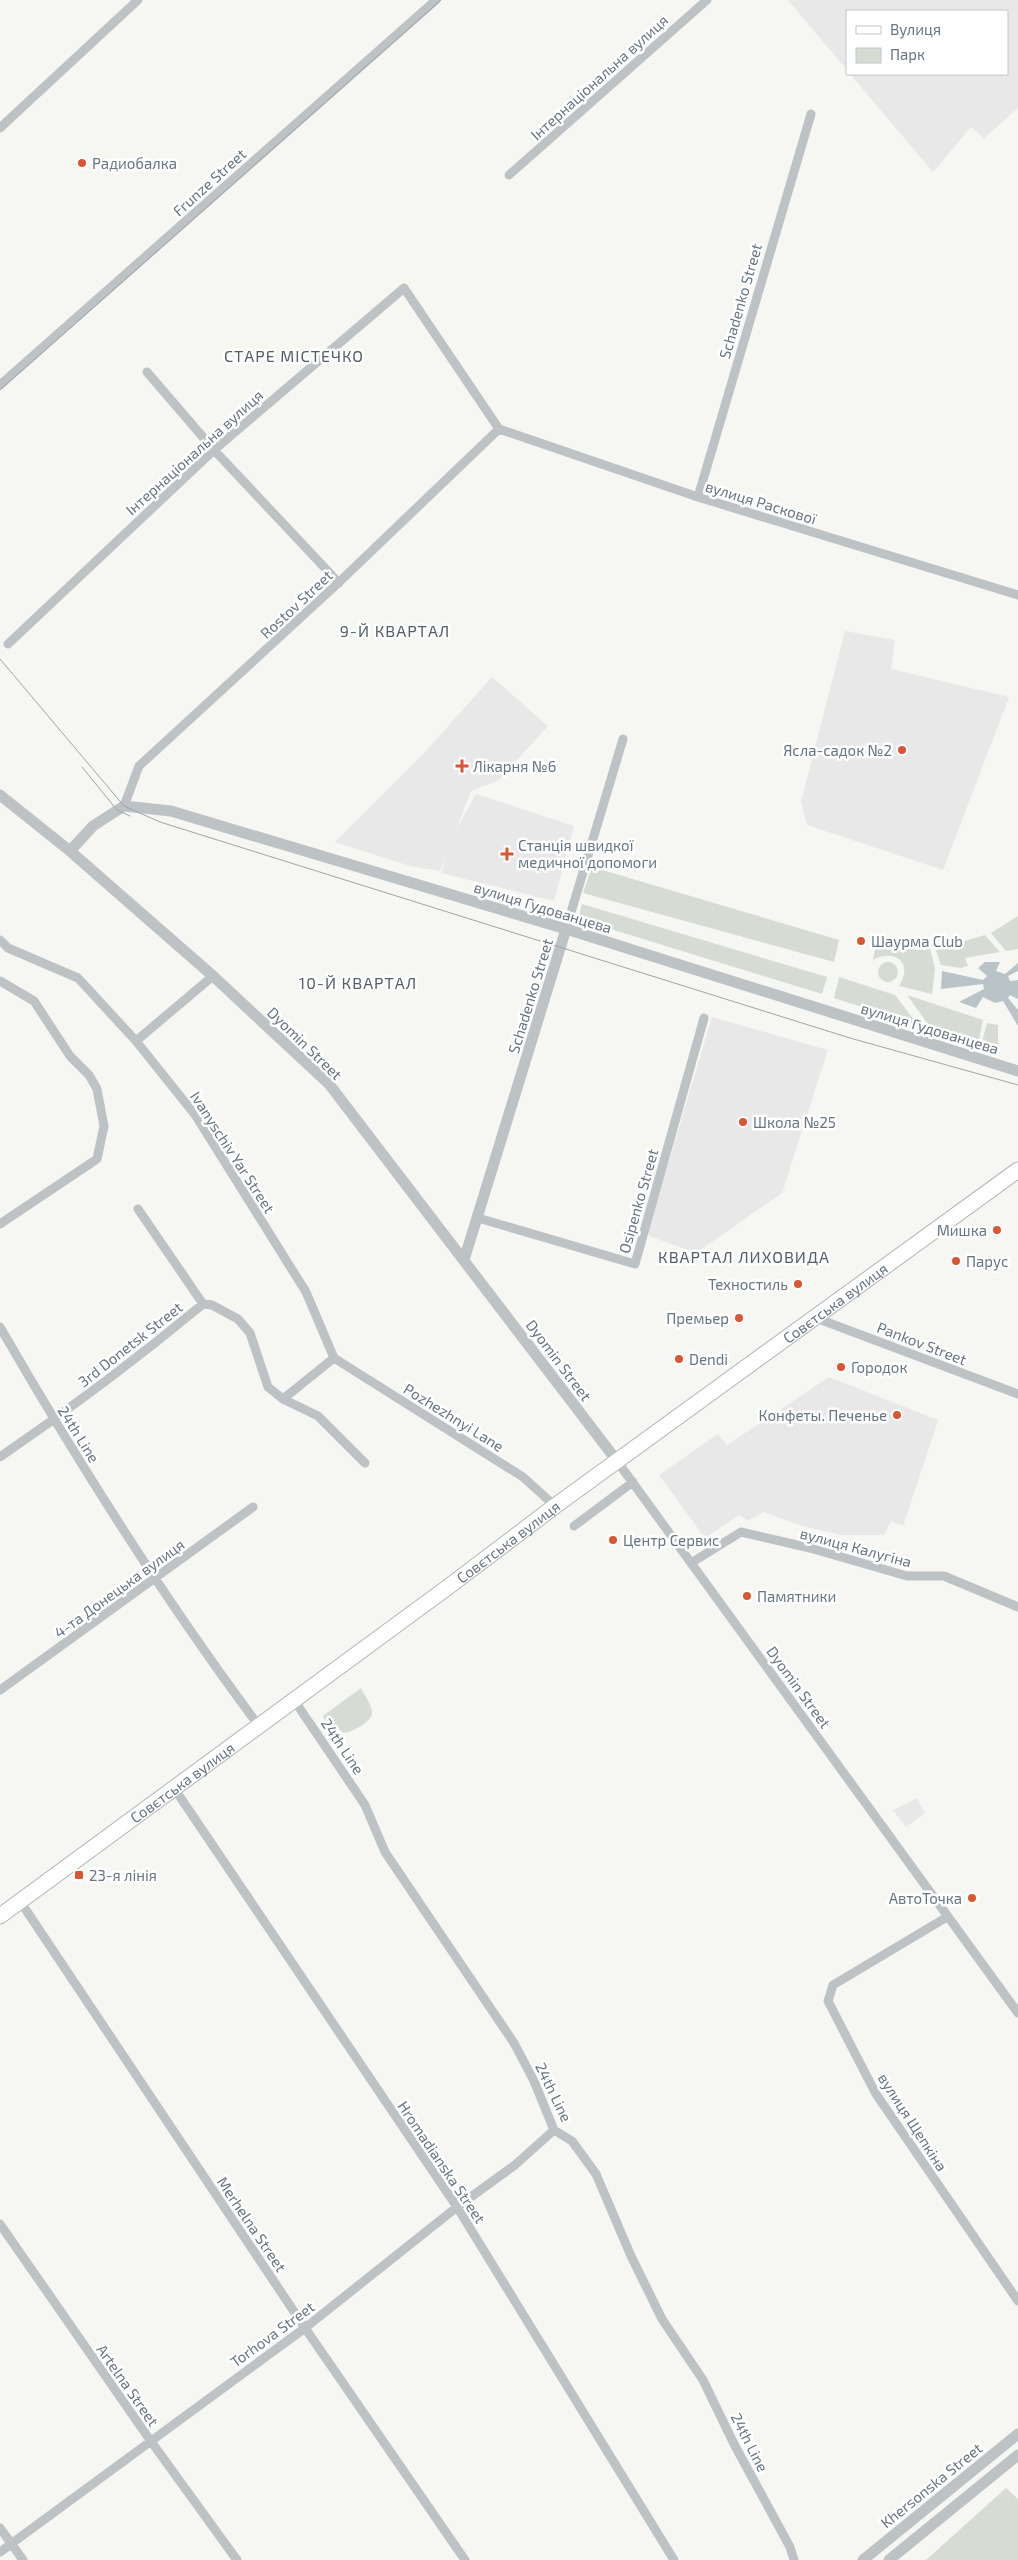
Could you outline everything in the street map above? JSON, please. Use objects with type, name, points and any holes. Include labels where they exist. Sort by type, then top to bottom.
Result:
[{"type":"main road","name":"Совєтська вулиця","points":[[0,1916],[555,1506],[1018,1170]]},
{"type":"street","points":[[0,128],[138,0]]},
{"type":"street","name":"Frunze Street","points":[[0,385],[436,0]]},
{"type":"street","name":"Інтернаціональна вулиця","points":[[509,176],[708,0]]},
{"type":"street","name":"Schadenko Street","points":[[698,497],[811,114]]},
{"type":"street","name":"Інтернаціональна вулиця","points":[[8,644],[214,450],[404,288],[499,429]]},
{"type":"street","points":[[147,372],[214,450],[339,583]]},
{"type":"street","name":"вулиця Раскової","points":[[499,429],[698,497],[1018,595]]},
{"type":"street","name":"Rostov Street","points":[[124,806],[139,766],[339,583],[499,429]]},
{"type":"street","name":"Schadenko Street","points":[[464,1260],[623,739]]},
{"type":"street","name":"Dyomin Street","points":[[0,795],[6,802],[70,851],[212,976],[329,1084],[633,1482],[1018,2013]]},
{"type":"street","points":[[70,851],[93,826],[124,806]]},
{"type":"street","name":"вулиця Гудованцева","points":[[124,806],[171,811],[566,929],[1018,1071]]},
{"type":"street","name":"Ivanyschiv Yar Street","points":[[0,940],[8,948],[78,978],[136,1041],[196,1116],[306,1292],[334,1358]]},
{"type":"street","points":[[136,1041],[212,976]]},
{"type":"street","points":[[0,981],[34,1001],[70,1056],[89,1075],[97,1089],[104,1126],[97,1159],[0,1224]]},
{"type":"street","name":"Osipenko Street","points":[[478,1218],[635,1264],[704,1018]]},
{"type":"street","points":[[138,1209],[203,1304],[212,1305],[238,1319],[250,1333],[268,1387],[283,1399],[318,1416],[365,1464]]},
{"type":"street","name":"3rd Donetsk Street","points":[[0,1458],[154,1345],[203,1304]]},
{"type":"street","name":"Pankov Street","points":[[816,1318],[1018,1394]]},
{"type":"street","name":"24th Line","points":[[0,1327],[54,1420],[156,1579],[259,1726]]},
{"type":"street","points":[[283,1399],[334,1358]]},
{"type":"street","name":"Pozhezhnyi Lane","points":[[334,1358],[523,1477],[555,1506]]},
{"type":"street","points":[[574,1526],[633,1482]]},
{"type":"street","name":"4-та Донецька вулиця","points":[[0,1690],[253,1507]]},
{"type":"street","name":"вулиця Калугіна","points":[[691,1563],[741,1532],[810,1548],[907,1576],[944,1576],[1018,1607]]},
{"type":"street","name":"24th Line","points":[[294,1700],[365,1805],[385,1852],[514,2043],[534,2080],[554,2130],[572,2141],[596,2174],[631,2256],[662,2318],[703,2380],[734,2444],[790,2547],[794,2560]]},
{"type":"street","name":"Hromadianska Street","points":[[174,1788],[457,2207],[674,2560]]},
{"type":"street","name":"Merhelna Street","points":[[20,1901],[305,2328],[465,2560]]},
{"type":"street","name":"вулиця Щепкіна","points":[[947,1917],[833,1985],[828,2001],[876,2094],[1018,2300]]},
{"type":"street","name":"Torhova Street","points":[[0,2552],[305,2328],[457,2207],[515,2166],[554,2130]]},
{"type":"street","name":"Artelna Street","points":[[0,2224],[150,2440],[237,2560]]},
{"type":"street","name":"Khersonska Street","points":[[863,2560],[1018,2434]]},
{"type":"street","name":"Khersonska Street","points":[[889,2560],[1018,2455]]},
{"type":"street","points":[[0,2528],[23,2560]]},
{"type":"shaded area","points":[[788,0],[1018,0],[1018,108],[984,138],[971,127],[933,172],[851,75],[1008,75],[1008,10],[846,10],[846,69]]},
{"type":"shaded area","name":"Ясла-садок №2","points":[[845,631],[895,640],[891,669],[1009,697],[943,870],[807,825],[801,802]]},
{"type":"shaded area","name":"Лікарня №6","points":[[492,677],[548,726],[499,780],[471,791],[456,830],[476,794],[574,826],[554,901],[441,873],[448,852],[440,871],[410,866],[335,842],[425,752]]},
{"type":"shaded area","points":[[985,962],[1000,962],[996,971],[1005,974],[1018,963],[1018,971],[1008,976],[1010,981],[1018,980],[1018,999],[1010,995],[1008,998],[1018,1010],[1018,1026],[1003,1001],[995,1003],[983,997],[976,1008],[959,1002],[984,989],[983,984],[941,989],[942,971],[983,980],[987,976],[978,968]]},
{"type":"shaded area","name":"Школа №25","points":[[712,1017],[828,1050],[782,1193],[696,1253],[647,1235]]},
{"type":"shaded area","points":[[829,1377],[938,1420],[903,1526],[891,1521],[884,1535],[842,1535],[802,1526],[764,1512],[748,1521],[739,1515],[705,1538],[659,1475],[718,1434],[727,1445]]},
{"type":"shaded area","points":[[917,1798],[925,1813],[906,1827],[893,1810]]},
{"type":"green space","points":[[592,867],[839,940],[834,962],[583,893]]},
{"type":"green space","points":[[582,904],[827,977],[822,994],[578,919]]},
{"type":"green space","points":[[1018,916],[1018,949],[1006,951],[991,933]]},
{"type":"green space","points":[[985,935],[1000,952],[965,958],[968,966],[961,968],[941,965],[935,948]]},
{"type":"green space","points":[[876,944],[917,950],[930,948],[935,969],[932,994],[899,986],[903,978],[903,965],[895,957],[888,956],[873,960]]},
{"type":"green space","points":[[888,962],[895,965],[898,972],[895,979],[888,982],[881,979],[878,972],[881,965]]},
{"type":"green space","points":[[839,977],[895,995],[918,1025],[834,998]]},
{"type":"green space","points":[[907,995],[983,1020],[979,1040],[930,1027]]},
{"type":"green space","points":[[987,1023],[998,1025],[998,1046],[982,1042]]},
{"type":"green space","points":[[361,1688],[372,1711],[370,1719],[352,1731],[344,1733],[323,1718],[324,1715]]},
{"type":"green space","points":[[1006,2488],[1018,2499],[1018,2560],[926,2560]]},
{"type":"tram line","points":[[0,390],[441,0]]},
{"type":"tram line","points":[[0,659],[124,806],[160,822],[850,1038],[1018,1085]]},
{"type":"tram line","points":[[82,767],[117,810],[130,816]]},
{"type":"place","name":"Радиобалка","points":[[82,163]]},
{"type":"place","name":"Ясла-садок №2","points":[[902,750]]},
{"type":"place","name":"Лікарня №6","points":[[462,766]]},
{"type":"place","name":"Станція швидкої медичної допомоги","points":[[507,854]]},
{"type":"place","name":"Шаурма Club","points":[[861,941]]},
{"type":"place","name":"Школа №25","points":[[743,1122]]},
{"type":"place","name":"Мишка","points":[[997,1230]]},
{"type":"place","name":"Парус","points":[[956,1261]]},
{"type":"place","name":"Техностиль","points":[[798,1284]]},
{"type":"place","name":"Премьер","points":[[739,1318]]},
{"type":"place","name":"Dendi","points":[[679,1359]]},
{"type":"place","name":"Городок","points":[[841,1367]]},
{"type":"place","name":"Конфеты. Печенье","points":[[897,1415]]},
{"type":"place","name":"Центр Сервис","points":[[613,1540]]},
{"type":"place","name":"Памятники","points":[[747,1596]]},
{"type":"place","name":"23-я лінія","points":[[79,1875]]},
{"type":"place","name":"АвтоТочка","points":[[972,1898]]},
{"type":"district","name":"СТАРЕ МІСТЕЧКО","points":[[294,355]]},
{"type":"district","name":"9-Й КВАРТАЛ","points":[[395,630]]},
{"type":"district","name":"10-Й КВАРТАЛ","points":[[358,982]]},
{"type":"district","name":"КВАРТАЛ ЛИХОВИДА","points":[[744,1256]]}]
